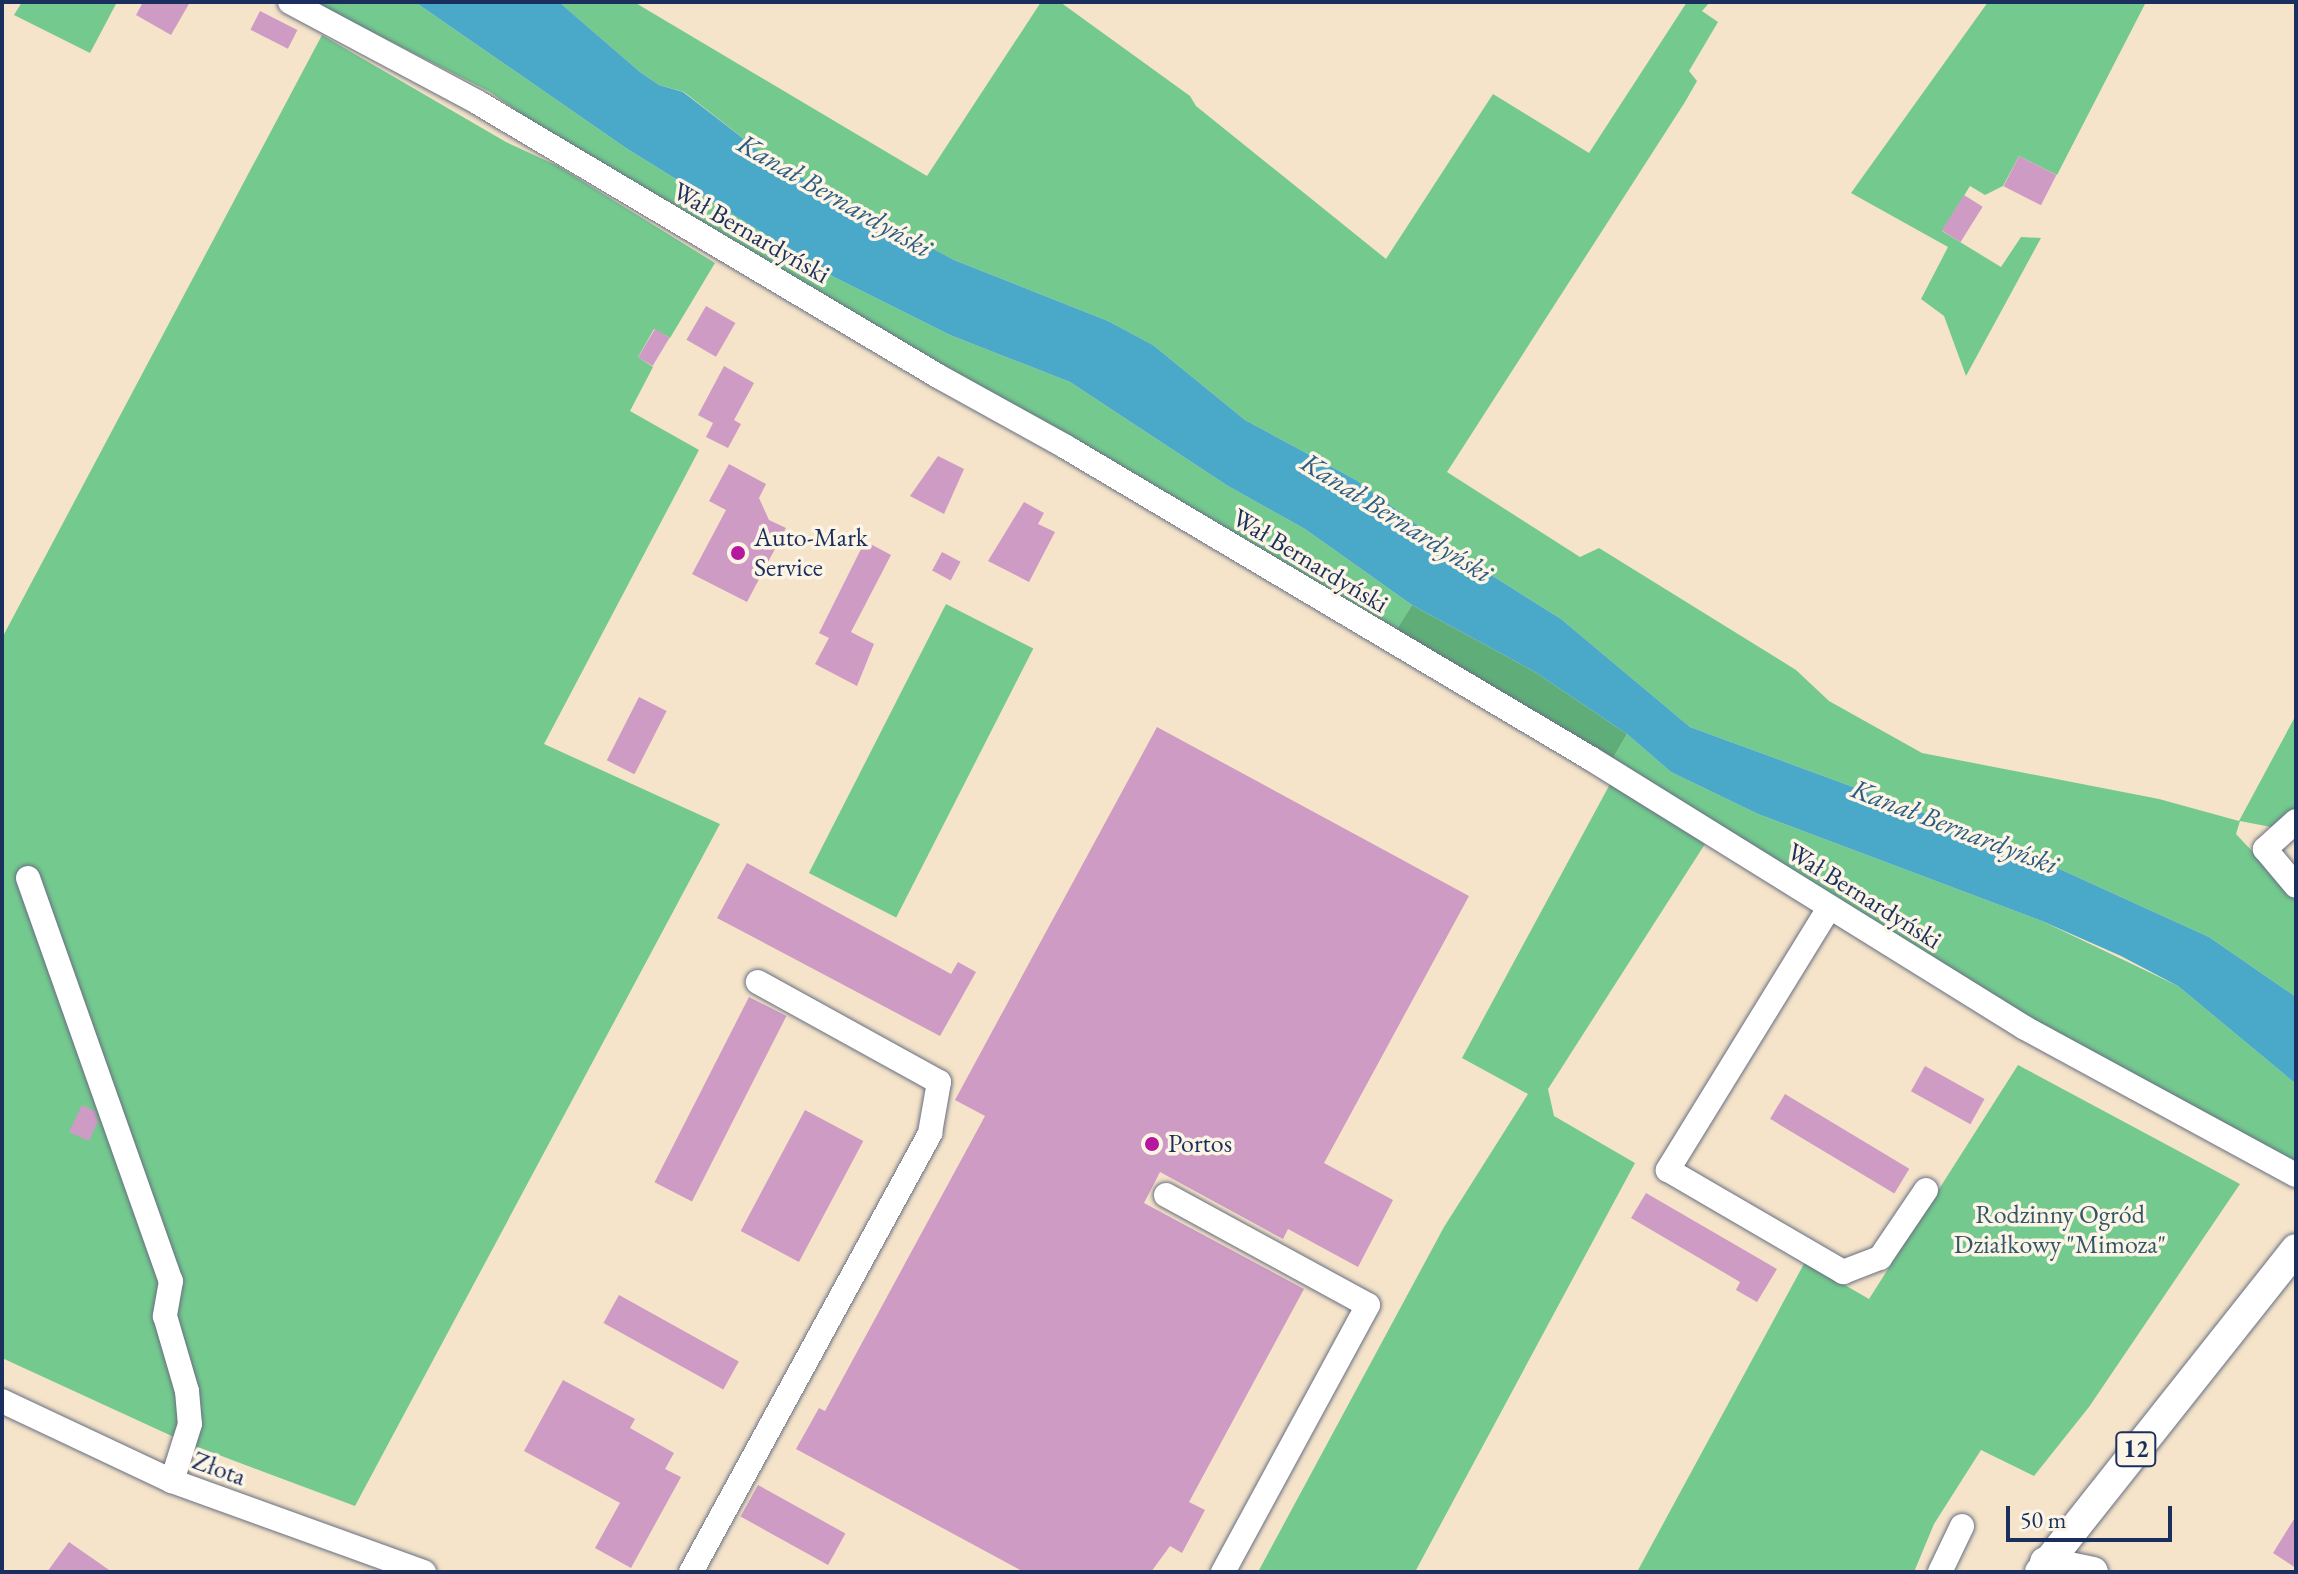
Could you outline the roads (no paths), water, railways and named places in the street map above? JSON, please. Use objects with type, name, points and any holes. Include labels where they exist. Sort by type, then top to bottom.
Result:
[{"type":"main road","name":"12","points":[[2042,1570],[2296,1249]]},
{"type":"main road","points":[[2042,1570],[2093,1572]]},
{"type":"street","name":"Wał Bernardyński","points":[[290,2],[477,102],[938,376],[1066,447],[1590,758],[1829,908],[2073,1055],[2296,1175]]},
{"type":"street","points":[[2296,821],[2265,849],[2296,886]]},
{"type":"street","points":[[28,878],[171,1281],[165,1316],[187,1391],[190,1424],[172,1481]]},
{"type":"street","points":[[1829,908],[1668,1170],[1843,1272],[1880,1258],[1926,1190]]},
{"type":"street","points":[[691,1572],[930,1133],[939,1082],[758,982]]},
{"type":"street","points":[[1166,1195],[1368,1305],[1223,1572]]},
{"type":"street","name":"Złota","points":[[2,1401],[172,1481],[424,1572]]},
{"type":"street","points":[[1940,1572],[1962,1526]]},
{"type":"water","name":"Kanał Bernardyński","points":[[415,2],[559,2],[640,72],[659,85],[683,92],[775,163],[954,260],[1108,321],[1153,345],[1245,420],[1356,480],[1453,551],[1561,619],[1690,727],[1989,837],[2209,937],[2296,997],[2296,1084],[2178,986],[2121,956],[2042,921],[1758,814],[1671,772],[1627,734],[1535,672],[1412,605],[1305,529],[1228,486],[1070,382],[950,335],[832,276],[626,148]]},
{"type":"place","name":"Auto-Mark Service","points":[[738,553]]},
{"type":"place","name":"Portos","points":[[1152,1144]]},
{"type":"park label","name":"Rodzinny Ogród Działkowy \"Mimoza\"","points":[[2060,1230]]}]
